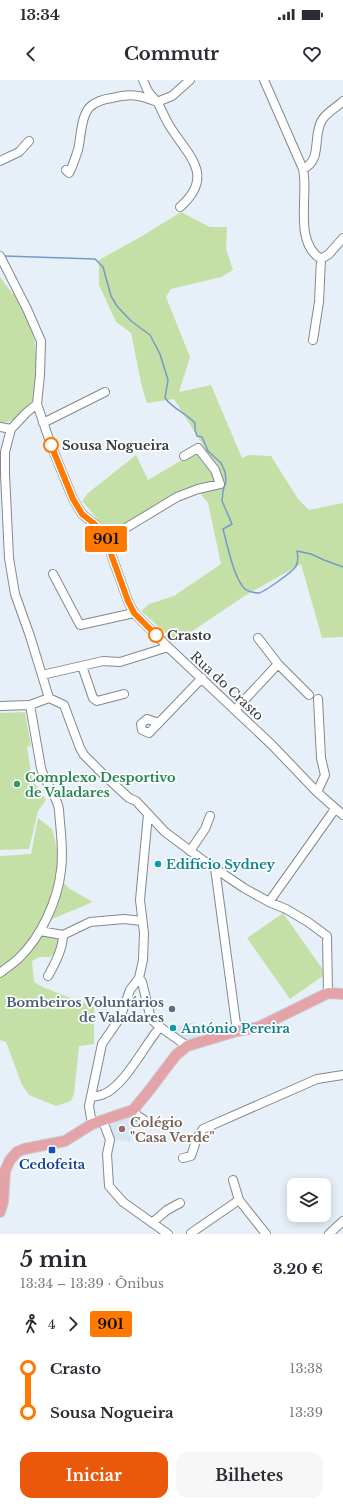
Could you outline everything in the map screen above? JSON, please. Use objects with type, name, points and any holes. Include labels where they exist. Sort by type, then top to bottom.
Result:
[{"type":"main road","points":[[0,1212],[4,1171],[10,1160],[17,1152],[24,1149],[65,1141],[92,1124],[133,1110],[176,1055],[187,1046],[237,1031],[259,1027],[328,993],[343,994]]},
{"type":"street","points":[[143,80],[148,92],[157,102],[170,126],[194,161],[198,175],[195,187],[190,198],[180,207]]},
{"type":"street","points":[[66,170],[69,173],[72,168],[78,150],[82,124],[91,106],[101,100],[128,95],[141,95],[157,102],[172,96],[190,80]]},
{"type":"street","points":[[264,80],[303,169],[305,176],[304,219],[306,238],[314,255],[321,259]]},
{"type":"street","points":[[303,169],[309,166],[316,158],[318,129],[323,118],[343,101]]},
{"type":"street","points":[[0,161],[19,152],[29,141]]},
{"type":"street","points":[[321,259],[330,254],[343,238]]},
{"type":"street","name":"Rua do Crasto","points":[[2,259],[41,341],[37,404],[43,423],[73,499],[82,514],[97,526],[106,540],[128,601],[134,613],[168,647],[236,709],[317,792],[343,815]]},
{"type":"street","points":[[313,340],[319,302],[321,259]]},
{"type":"street","points":[[43,423],[105,392]]},
{"type":"street","points":[[37,404],[11,429],[5,452],[9,558],[15,594],[49,698]]},
{"type":"street","points":[[0,427],[11,429]]},
{"type":"street","points":[[106,540],[177,498],[198,489],[220,484],[215,470],[198,448],[184,456]]},
{"type":"street","points":[[53,574],[80,625],[134,613]]},
{"type":"street","points":[[258,638],[278,664],[309,695]]},
{"type":"street","points":[[42,675],[103,661],[120,662],[168,647]]},
{"type":"street","points":[[236,709],[278,664]]},
{"type":"street","points":[[82,666],[93,698],[97,701],[124,694]]},
{"type":"street","points":[[159,723],[202,678]]},
{"type":"street","points":[[0,706],[30,705],[49,698],[64,705],[84,755],[129,798],[136,801],[165,832],[244,888],[269,902],[292,912],[327,936],[328,993]]},
{"type":"street","points":[[317,792],[325,775],[321,758],[318,699]]},
{"type":"street","points":[[0,973],[19,958],[40,931],[53,901],[61,871],[62,861],[59,809],[57,799],[44,777],[41,768],[30,705]]},
{"type":"street","points":[[269,902],[335,809]]},
{"type":"street","points":[[92,1124],[89,1106],[102,1044],[120,1018],[130,990],[139,978],[143,953],[144,933],[140,900],[148,814]]},
{"type":"street","points":[[190,851],[206,829],[210,816]]},
{"type":"street","points":[[215,868],[237,1031]]},
{"type":"street","points":[[40,931],[63,935],[90,922],[124,919],[142,921]]},
{"type":"street","points":[[48,976],[63,942],[63,935]]},
{"type":"street","points":[[139,978],[142,982],[151,1019],[187,1046]]},
{"type":"street","points":[[91,1096],[103,1095],[122,1081],[160,1027]]},
{"type":"street","points":[[183,1158],[191,1156],[197,1138],[203,1129],[317,1079],[343,1075]]},
{"type":"street","points":[[133,1110],[138,1116],[147,1122]]},
{"type":"street","points":[[103,1121],[110,1140],[107,1154],[109,1186],[123,1202],[168,1234]]},
{"type":"street","points":[[233,1180],[239,1200],[266,1234]]},
{"type":"street","points":[[192,1233],[239,1200]]},
{"type":"street","points":[[152,1223],[167,1210],[180,1203]]},
{"type":"street","points":[[330,1234],[343,1221]]},
{"type":"shaded area","points":[[194,1022],[200,1040],[189,1043],[172,1032],[176,1031],[177,1026]]},
{"type":"shaded area","name":"Colégio \"Casa Verde\"","points":[[130,1114],[139,1119],[130,1142],[113,1139],[109,1128],[110,1125]]},
{"type":"green space","points":[[181,212],[210,227],[227,227],[226,249],[233,270],[221,277],[171,289],[166,297],[190,357],[179,392],[211,385],[242,458],[249,455],[271,456],[298,499],[309,510],[343,503],[343,637],[322,638],[301,564],[246,595],[176,642],[141,611],[149,604],[174,596],[221,564],[208,503],[195,487],[164,500],[111,535],[82,501],[88,493],[136,455],[148,480],[204,447],[174,399],[147,403],[142,387],[131,333],[116,322],[99,285],[99,260]]},
{"type":"green space","points":[[0,277],[11,292],[23,303],[34,338],[38,371],[32,402],[20,418],[0,424]]},
{"type":"green space","name":"Complexo Desportivo de Valadares","points":[[25,712],[31,746],[27,747],[32,779],[46,800],[38,811],[29,849],[0,850],[0,713]]},
{"type":"green space","points":[[38,818],[52,829],[57,849],[57,876],[70,889],[93,902],[40,924],[46,932],[61,940],[58,950],[50,957],[40,957],[32,961],[34,982],[45,988],[94,1007],[94,1044],[79,1046],[74,1094],[71,1101],[56,1106],[29,1095],[22,1085],[6,1042],[0,1040],[0,856],[31,854]]},
{"type":"green space","points":[[283,913],[326,974],[290,999],[247,938]]},
{"type":"waterway","points":[[4,256],[95,259],[103,267],[111,296],[117,306],[131,321],[150,335],[160,354],[168,380],[165,398],[195,423],[197,436],[202,437],[208,451],[221,463],[225,472],[226,481],[222,501],[232,524],[223,529],[234,570],[237,578],[245,589],[259,593],[279,581],[296,566],[298,560],[297,551],[311,554],[343,567]]},
{"type":"bus line","name":"901","points":[[51,445],[73,499],[82,514],[97,526],[106,540],[128,601],[134,613],[156,635]]},
{"type":"place","name":"Sousa Nogueira","points":[[51,445]]},
{"type":"place","name":"Crasto","points":[[156,635]]},
{"type":"place","name":"Complexo Desportivo de Valadares","points":[[17,784]]},
{"type":"place","name":"Edifício Sydney","points":[[158,864]]},
{"type":"place","name":"Bombeiros Voluntários de Valadares","points":[[172,1009]]},
{"type":"place","name":"António Pereira","points":[[173,1028]]},
{"type":"place","name":"Colégio \"Casa Verde\"","points":[[122,1129]]},
{"type":"place","name":"Cedofeita","points":[[52,1150]]}]
